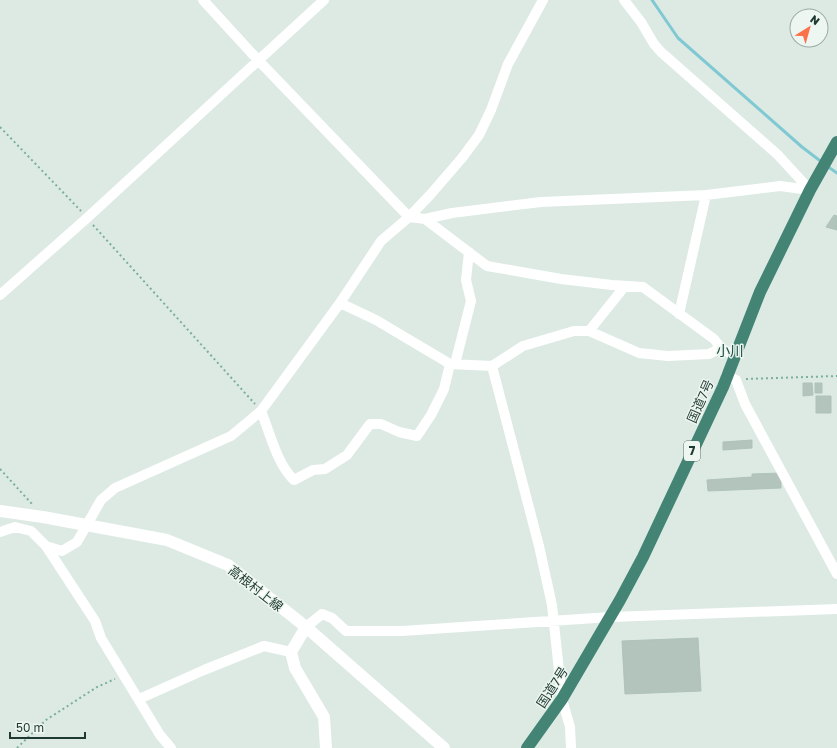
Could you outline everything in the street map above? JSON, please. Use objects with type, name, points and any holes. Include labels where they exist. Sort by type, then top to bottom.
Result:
[{"type":"highway","name":"国道7号","points":[[527,748],[562,700],[643,557],[723,386],[731,377],[734,356],[760,292],[810,190],[837,142]]},
{"type":"main road","name":"高根村上線","points":[[0,511],[43,517],[167,540],[228,565],[306,628],[444,748]]},
{"type":"main road","points":[[306,628],[291,652],[295,668],[324,717],[326,748]]},
{"type":"street","points":[[203,0],[258,60],[409,217],[425,219],[452,213],[541,202],[706,195],[780,186],[810,190]]},
{"type":"street","points":[[0,295],[87,218],[324,0]]},
{"type":"street","points":[[46,546],[62,551],[77,542],[101,500],[115,488],[232,436],[261,411],[340,303],[381,241],[409,217],[462,158],[479,135],[491,110],[508,64],[543,0]]},
{"type":"street","points":[[624,0],[661,52],[778,155],[810,190]]},
{"type":"street","points":[[679,314],[706,195]]},
{"type":"street","points":[[425,219],[487,266],[561,279],[643,287],[714,340],[721,348],[734,356]]},
{"type":"street","points":[[261,411],[286,473],[294,480],[313,470],[325,470],[347,455],[370,424],[381,424],[399,432],[417,436],[444,388],[453,364],[471,301],[466,280],[469,252]]},
{"type":"street","points":[[589,331],[625,286]]},
{"type":"street","points":[[340,303],[376,320],[453,364],[492,366],[523,346],[574,331],[589,331],[639,353],[668,356],[710,354],[721,348]]},
{"type":"street","points":[[492,366],[539,546],[554,621],[562,700],[570,727],[571,748]]},
{"type":"street","points":[[731,377],[837,574]]},
{"type":"street","points":[[0,532],[16,527],[31,531],[46,546],[95,621],[101,638],[160,735],[171,748]]},
{"type":"street","points":[[306,628],[322,614],[332,618],[346,631],[402,631],[610,617],[837,609]]},
{"type":"street","points":[[139,699],[204,670],[264,646],[291,652]]},
{"type":"path","points":[[0,127],[87,218],[261,411]]},
{"type":"path","points":[[731,377],[837,376]]},
{"type":"path","points":[[0,470],[43,517]]},
{"type":"path","points":[[17,748],[46,720],[97,687],[123,675]]},
{"type":"building","points":[[834,215],[837,216],[837,230],[826,227]]},
{"type":"building","points":[[803,383],[812,383],[813,395],[803,396]]},
{"type":"building","points":[[815,383],[822,383],[822,393],[815,393]]},
{"type":"building","points":[[816,396],[831,396],[831,413],[816,413]]},
{"type":"building","points":[[752,440],[752,448],[723,450],[723,442]]},
{"type":"building","points":[[781,473],[781,488],[708,491],[707,480],[752,477],[752,474]]},
{"type":"building","points":[[698,638],[701,691],[625,694],[622,641]]},
{"type":"waterway","points":[[652,0],[678,38],[802,147],[823,163]]},
{"type":"waterway","points":[[827,166],[837,173]]},
{"type":"district","name":"小川","points":[[730,351]]}]
